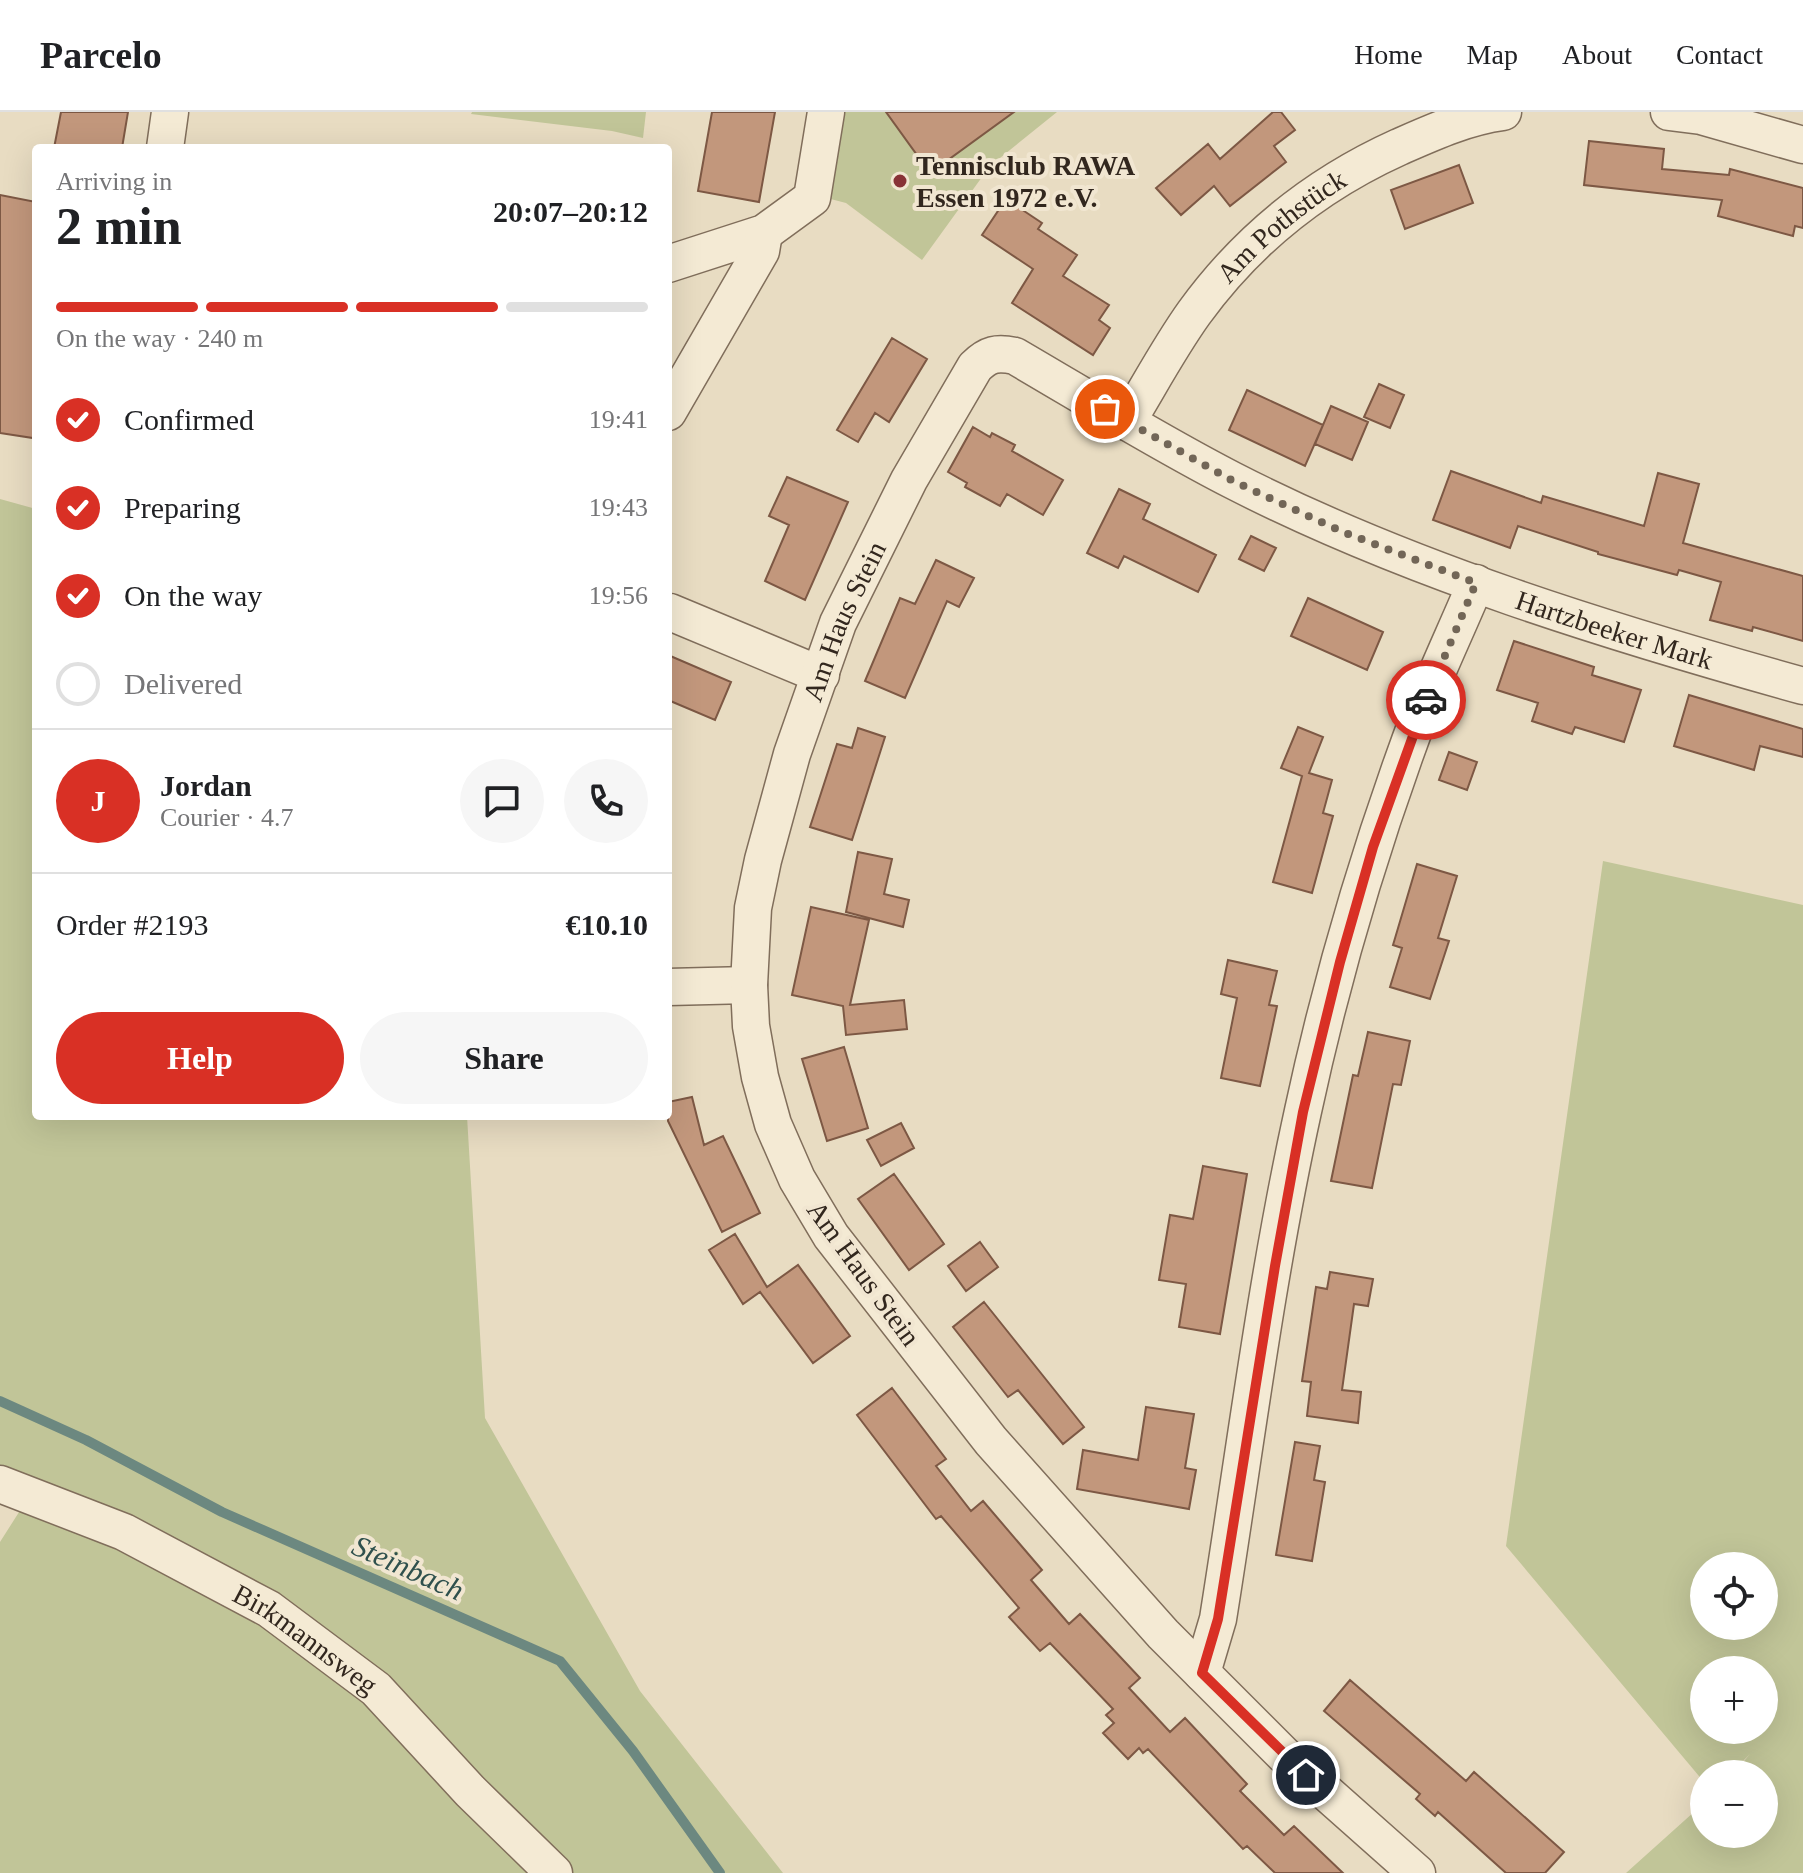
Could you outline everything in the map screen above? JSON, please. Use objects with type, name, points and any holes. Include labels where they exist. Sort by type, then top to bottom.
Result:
[{"type":"street","points":[[166,144],[170,112]]},
{"type":"street","points":[[672,263],[764,233],[812,198],[826,112]]},
{"type":"street","points":[[1669,112],[1701,116],[1803,145]]},
{"type":"street","name":"Am Pothstück","points":[[1127,422],[1193,315],[1234,263],[1294,207],[1361,164],[1433,132],[1489,113]]},
{"type":"street","points":[[672,405],[761,251],[764,233]]},
{"type":"street","name":"Hartzbeeker Mark","points":[[998,353],[1015,356],[1233,481],[1329,525],[1476,583],[1577,618],[1803,686]]},
{"type":"street","name":"Am Haus Stein","points":[[998,353],[985,357],[975,367],[909,480],[838,623],[792,754],[753,908],[749,985],[751,1026],[760,1077],[773,1124],[797,1179],[831,1236],[991,1441],[1099,1565],[1202,1673],[1284,1755],[1417,1873]]},
{"type":"street","points":[[1202,1673],[1218,1619],[1272,1281],[1303,1112],[1329,1007],[1373,847],[1422,710],[1476,583]]},
{"type":"street","points":[[672,613],[821,675]]},
{"type":"street","points":[[672,987],[749,985]]},
{"type":"street","name":"Birkmannsweg","points":[[0,1484],[124,1532],[269,1609],[376,1689],[470,1791],[554,1873]]},
{"type":"green space","points":[[472,112],[646,112],[643,138]]},
{"type":"green space","name":"Tennisclub RAWA Essen 1972 e.V.","points":[[832,112],[1057,112],[990,166],[922,260],[846,203],[819,196]]},
{"type":"green space","points":[[0,499],[32,508],[32,1120],[467,1120],[485,1418],[640,1691],[783,1873],[559,1873],[377,1686],[0,1484]]},
{"type":"green space","points":[[1603,861],[1803,905],[1803,1873],[1626,1873],[1690,1816],[1690,1848],[1778,1848],[1778,1760],[1745,1760],[1750,1754],[1744,1760],[1690,1760],[1690,1765],[1506,1546]]},
{"type":"green space","points":[[28,1498],[270,1613],[549,1873],[0,1873],[0,1542]]},
{"type":"building","points":[[61,112],[128,112],[123,144],[55,144]]},
{"type":"building","points":[[712,112],[775,112],[759,202],[698,191]]},
{"type":"building","points":[[886,112],[1014,112],[930,173]]},
{"type":"building","points":[[1273,112],[1281,112],[1295,130],[1274,146],[1286,162],[1230,206],[1214,186],[1181,215],[1156,188],[1208,144],[1220,159]]},
{"type":"building","points":[[1589,141],[1664,149],[1662,169],[1729,175],[1730,169],[1803,188],[1803,228],[1795,226],[1793,236],[1718,216],[1722,200],[1584,185]]},
{"type":"building","points":[[1459,165],[1473,203],[1405,229],[1391,190]]},
{"type":"building","points":[[0,195],[32,201],[32,438],[0,433]]},
{"type":"building","points":[[1006,199],[1042,223],[1038,229],[1077,255],[1063,276],[1109,305],[1099,320],[1110,328],[1093,355],[1012,303],[1033,269],[982,235]]},
{"type":"building","points":[[892,338],[927,359],[889,422],[875,413],[858,442],[837,430]]},
{"type":"building","points":[[1379,384],[1404,395],[1390,428],[1364,417]]},
{"type":"building","points":[[1247,390],[1323,425],[1305,466],[1229,430]]},
{"type":"building","points":[[1331,406],[1368,422],[1352,460],[1315,444]]},
{"type":"building","points":[[973,427],[990,437],[992,433],[1015,445],[1012,451],[1063,480],[1043,515],[1007,494],[1000,506],[965,487],[967,483],[948,472]]},
{"type":"building","points":[[1451,471],[1541,503],[1543,496],[1644,526],[1658,473],[1699,484],[1683,543],[1803,576],[1803,641],[1753,627],[1752,631],[1710,620],[1721,582],[1679,570],[1677,575],[1598,554],[1518,526],[1510,548],[1433,520]]},
{"type":"building","points":[[787,477],[848,502],[805,600],[765,581],[789,525],[769,516]]},
{"type":"building","points":[[1119,489],[1150,504],[1143,519],[1216,555],[1198,592],[1124,556],[1118,568],[1087,553]]},
{"type":"building","points":[[1251,536],[1276,548],[1264,571],[1239,559]]},
{"type":"building","points":[[936,560],[974,578],[959,607],[947,601],[905,698],[865,681],[900,598],[915,604]]},
{"type":"building","points":[[1308,598],[1383,632],[1367,670],[1291,636]]},
{"type":"building","points":[[1514,641],[1594,667],[1592,675],[1641,690],[1624,742],[1575,727],[1572,734],[1532,721],[1538,703],[1497,690]]},
{"type":"building","points":[[672,657],[731,682],[715,720],[672,702]]},
{"type":"building","points":[[1689,695],[1803,729],[1803,757],[1760,746],[1754,770],[1674,746]]},
{"type":"building","points":[[1298,727],[1323,737],[1309,773],[1332,780],[1323,813],[1333,816],[1312,893],[1273,882],[1302,776],[1281,768]]},
{"type":"building","points":[[858,728],[885,737],[852,840],[810,827],[837,744],[852,748]]},
{"type":"building","points":[[1449,752],[1477,762],[1467,790],[1439,780]]},
{"type":"building","points":[[858,852],[892,859],[884,894],[909,900],[903,927],[846,912]]},
{"type":"building","points":[[1417,864],[1457,876],[1438,938],[1449,941],[1430,999],[1390,987],[1402,948],[1393,945]]},
{"type":"building","points":[[811,907],[869,920],[850,1005],[904,1000],[907,1029],[846,1035],[843,1006],[792,995]]},
{"type":"building","points":[[1228,960],[1277,971],[1269,1005],[1277,1006],[1260,1086],[1221,1078],[1237,998],[1221,994]]},
{"type":"building","points":[[1368,1032],[1410,1041],[1401,1085],[1393,1084],[1372,1188],[1331,1181],[1353,1075],[1358,1076]]},
{"type":"building","points":[[844,1047],[868,1128],[827,1141],[802,1059]]},
{"type":"building","points":[[692,1097],[704,1145],[723,1136],[760,1213],[722,1232],[668,1121],[672,1120],[672,1101]]},
{"type":"building","points":[[901,1123],[914,1148],[881,1166],[867,1140]]},
{"type":"building","points":[[1203,1166],[1247,1174],[1220,1334],[1179,1327],[1186,1284],[1159,1280],[1170,1215],[1193,1219]]},
{"type":"building","points":[[894,1174],[944,1244],[909,1270],[858,1199]]},
{"type":"building","points":[[735,1234],[767,1287],[798,1265],[850,1336],[813,1363],[760,1292],[743,1304],[709,1250]]},
{"type":"building","points":[[980,1242],[998,1267],[966,1291],[948,1266]]},
{"type":"building","points":[[1330,1272],[1373,1279],[1368,1306],[1354,1304],[1342,1390],[1361,1392],[1358,1423],[1307,1416],[1311,1382],[1302,1381],[1316,1287],[1327,1289]]},
{"type":"building","points":[[984,1302],[1084,1427],[1063,1444],[1018,1390],[1008,1397],[953,1327]]},
{"type":"building","points":[[892,1388],[946,1459],[936,1466],[971,1511],[983,1501],[1042,1570],[1031,1580],[1069,1624],[1080,1614],[1140,1678],[1129,1688],[1170,1732],[1185,1718],[1247,1784],[1240,1791],[1284,1835],[1294,1826],[1343,1873],[1275,1873],[1247,1846],[1243,1849],[1148,1749],[1143,1753],[1139,1748],[1128,1759],[1103,1733],[1114,1723],[1106,1715],[1113,1709],[1050,1643],[1040,1651],[1009,1617],[1019,1608],[941,1516],[936,1519],[857,1415]]},
{"type":"building","points":[[1146,1407],[1194,1414],[1185,1468],[1196,1470],[1189,1509],[1077,1489],[1083,1450],[1138,1460]]},
{"type":"building","points":[[1295,1442],[1320,1446],[1314,1480],[1325,1482],[1312,1561],[1276,1555]]},
{"type":"building","points":[[1350,1680],[1466,1781],[1474,1772],[1564,1852],[1545,1873],[1506,1873],[1438,1812],[1435,1816],[1416,1799],[1420,1794],[1324,1711]]},
{"type":"waterway","name":"Steinbach","points":[[0,1401],[86,1440],[222,1512],[560,1661],[633,1751],[720,1873]]},
{"type":"way so far","points":[[1105,409],[1233,481],[1343,532],[1476,583],[1426,700]]},
{"type":"place","name":"Tennisclub RAWA Essen 1972 e.V.","points":[[900,181]]},
{"type":"route","points":[[1306,1775],[1202,1673],[1218,1619],[1303,1112],[1340,962],[1373,847],[1426,700]]}]
